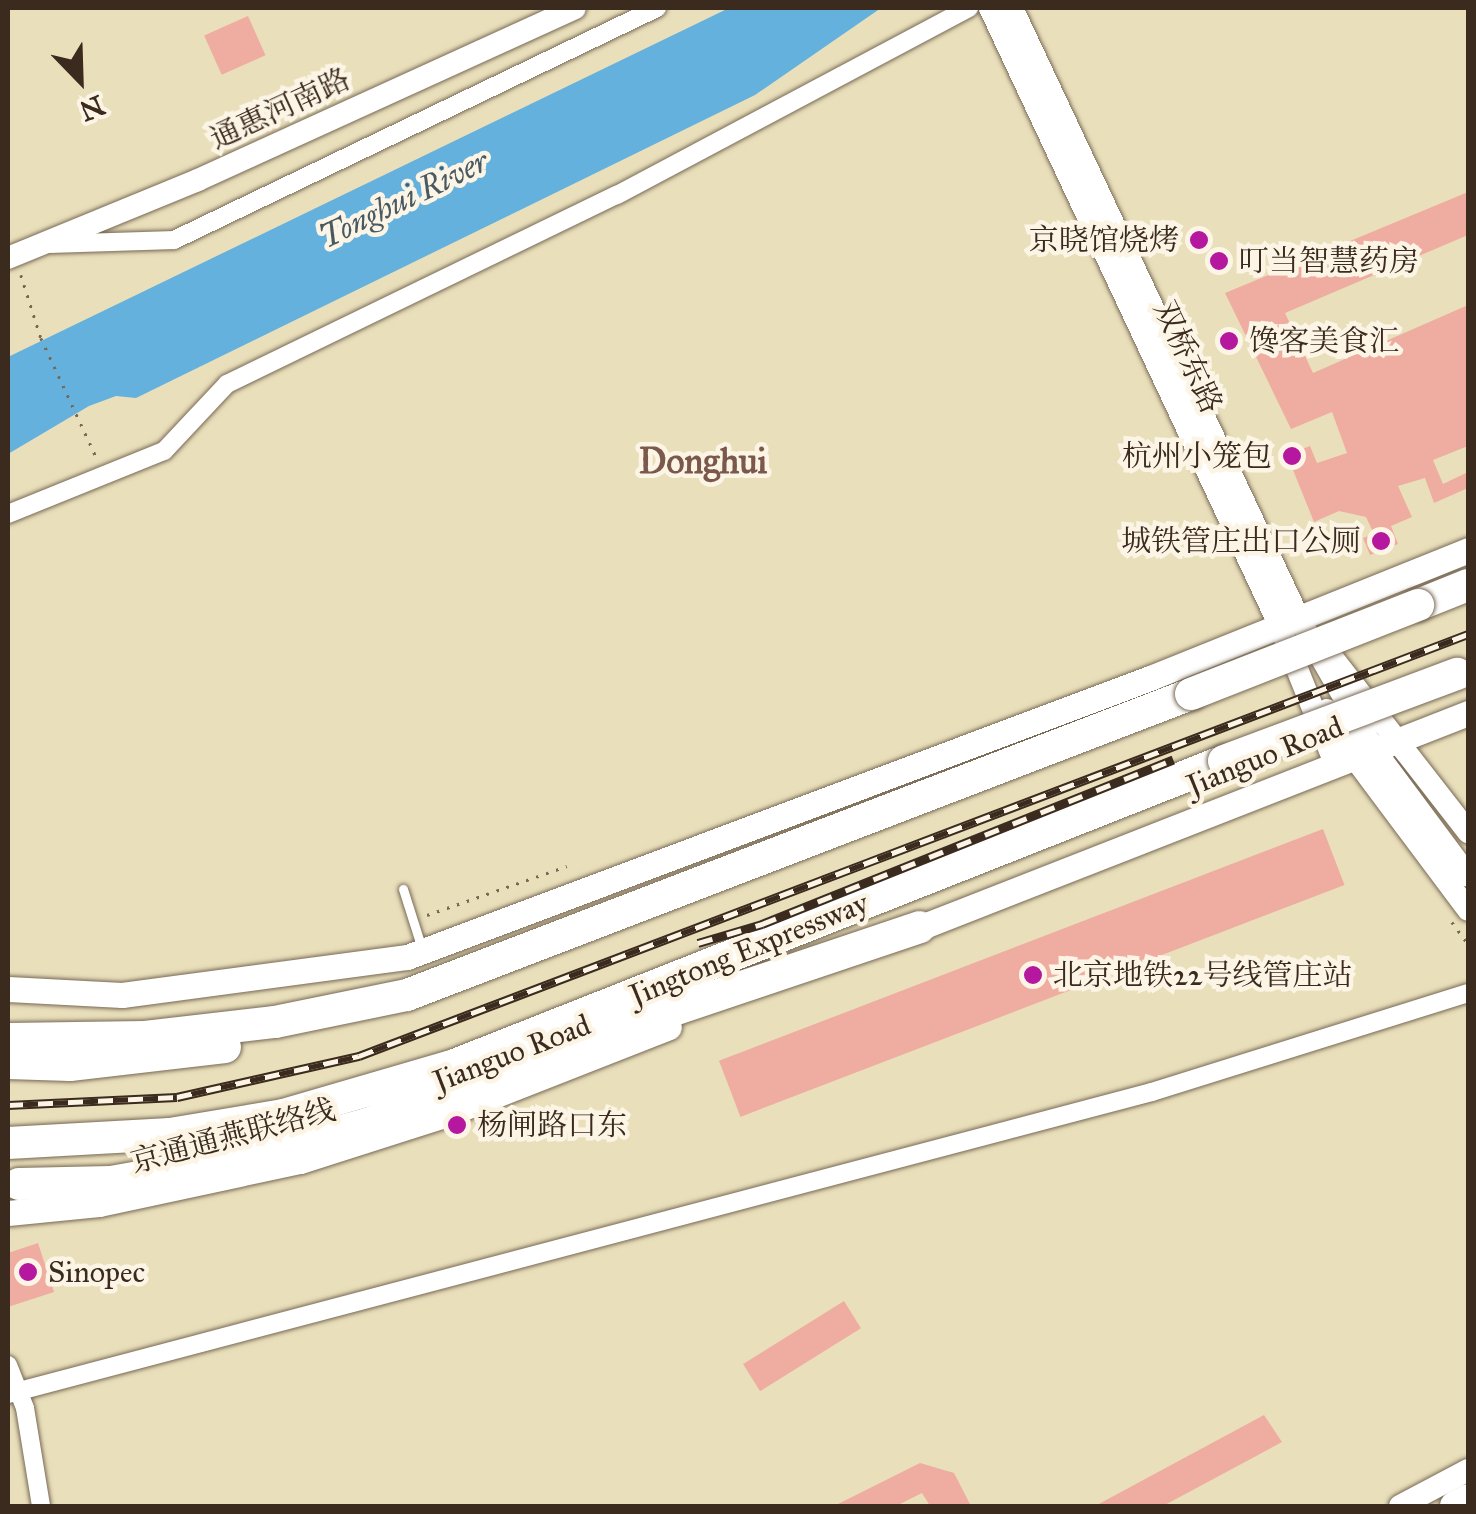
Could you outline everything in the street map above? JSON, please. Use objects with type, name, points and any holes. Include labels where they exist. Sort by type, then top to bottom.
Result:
[{"type":"highway","points":[[8,1064],[173,1057],[287,1034],[407,995],[1468,585]]},
{"type":"highway","name":"Jingtong Expressway","points":[[8,1143],[170,1134],[283,1115],[452,1066],[1224,761],[1463,672]]},
{"type":"highway","points":[[11,1194],[240,1160],[348,1129],[920,927]]},
{"type":"highway","points":[[8,1039],[163,1034],[275,1022],[407,995]]},
{"type":"highway","name":"京通通燕联络线","points":[[11,1194],[300,1126],[452,1066]]},
{"type":"highway","points":[[1455,1506],[1468,1499]]},
{"type":"main road","points":[[8,989],[122,995],[329,972],[423,952],[1468,550]]},
{"type":"main road","name":"Jianguo Road","points":[[920,927],[1468,713]]},
{"type":"street","name":"通惠河南路","points":[[19,252],[198,180],[574,8]]},
{"type":"street","points":[[19,252],[174,240],[657,8]]},
{"type":"street","points":[[8,514],[164,451],[227,384],[617,195],[968,8]]},
{"type":"street","name":"双桥东路","points":[[990,8],[1354,756],[1468,910]]},
{"type":"street","name":"双桥东路","points":[[1012,8],[1288,620],[1354,756],[1468,876]]},
{"type":"street","name":"双桥东路","points":[[1288,620],[1400,738],[1468,832]]},
{"type":"street","points":[[12,1393],[1152,1092],[1468,993]]},
{"type":"street","points":[[8,1364],[41,1506]]},
{"type":"street","points":[[1400,1506],[1468,1470]]},
{"type":"lane","points":[[403,890],[423,952]]},
{"type":"path","points":[[19,252],[41,338],[105,478]]},
{"type":"path","points":[[428,915],[567,866]]},
{"type":"water","name":"Tonghui River","points":[[729,8],[881,8],[755,95],[136,398],[116,396],[89,406],[8,454],[8,357]]},
{"type":"building","points":[[248,16],[265,55],[222,75],[204,36]]},
{"type":"building","points":[[1468,192],[1468,235],[1285,313],[1313,373],[1468,305],[1468,446],[1433,460],[1443,484],[1468,472],[1468,488],[1434,503],[1425,478],[1398,486],[1412,517],[1391,526],[1398,544],[1370,555],[1363,538],[1374,534],[1366,517],[1339,511],[1314,522],[1287,455],[1310,446],[1317,463],[1347,453],[1332,412],[1291,429],[1225,293]]},
{"type":"building","name":"北京地铁22号线管庄站","points":[[1323,829],[1345,885],[740,1117],[719,1061]]},
{"type":"building","name":"Sinopec","points":[[38,1243],[54,1292],[8,1307],[8,1253]]},
{"type":"building","points":[[844,1301],[861,1328],[760,1391],[743,1364]]},
{"type":"building","points":[[1264,1415],[1282,1442],[1163,1506],[1095,1506]]},
{"type":"building","points":[[920,1463],[954,1473],[971,1506],[930,1506],[922,1493],[896,1506],[834,1506]]},
{"type":"railway","points":[[8,1105],[177,1097],[359,1056],[1468,634]]},
{"type":"railway","points":[[698,943],[762,924],[1173,760]]},
{"type":"place","name":"京晓馆烧烤","points":[[1199,240]]},
{"type":"place","name":"叮当智慧药房","points":[[1219,261]]},
{"type":"place","name":"馋客美食汇","points":[[1229,341]]},
{"type":"place","name":"杭州小笼包","points":[[1292,456]]},
{"type":"place","name":"城铁管庄出口公厕","points":[[1381,541]]},
{"type":"place","name":"北京地铁22号线管庄站","points":[[1033,975]]},
{"type":"place","name":"杨闸路口东","points":[[457,1125]]},
{"type":"place","name":"Sinopec","points":[[28,1272]]},
{"type":"district","name":"Donghui","points":[[703,462]]}]
